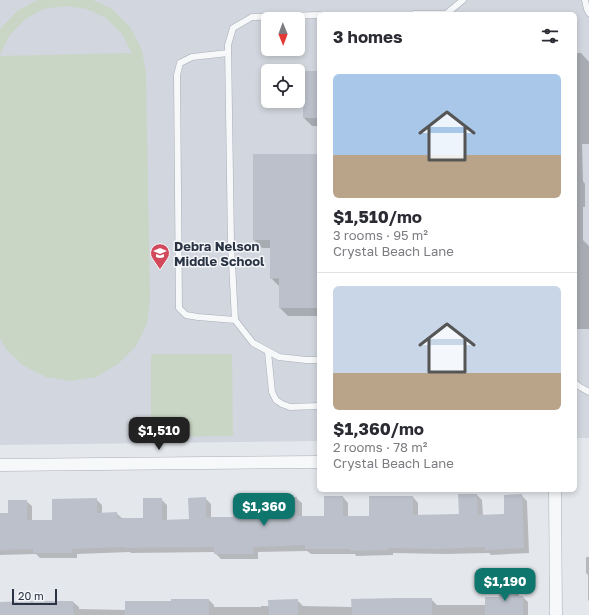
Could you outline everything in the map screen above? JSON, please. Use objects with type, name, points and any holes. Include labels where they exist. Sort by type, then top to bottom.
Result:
[{"type":"street","points":[[0,465],[317,462]]},
{"type":"street","points":[[555,492],[556,615]]},
{"type":"lane","points":[[448,12],[463,0]]},
{"type":"lane","points":[[586,0],[589,13]]},
{"type":"lane","points":[[317,15],[252,17],[234,28],[228,46],[230,244],[235,320],[253,344],[268,352],[279,357],[317,360]]},
{"type":"lane","points":[[228,53],[192,56],[180,63],[177,75],[179,308],[186,315],[235,320]]},
{"type":"lane","points":[[268,352],[272,392],[276,400],[290,407],[317,406]]},
{"type":"lane","points":[[577,384],[589,392]]},
{"type":"shaded area","name":"Debra Nelson Middle School","points":[[0,0],[589,0],[589,438],[577,438],[577,12],[317,12],[317,441],[0,445]]},
{"type":"green space","points":[[38,0],[93,0],[112,9],[130,27],[142,50],[146,74],[150,299],[147,324],[136,346],[118,364],[96,377],[71,381],[46,377],[24,366],[6,349],[0,338],[0,56],[132,53],[122,34],[106,18],[87,9],[65,6],[43,9],[24,20],[9,36],[0,55],[0,29],[17,11]]},
{"type":"green space","points":[[151,354],[232,354],[233,436],[151,437]]},
{"type":"building","points":[[305,71],[317,71],[317,118],[303,118],[303,108],[305,108]]},
{"type":"building","points":[[253,154],[317,154],[317,308],[279,308],[279,278],[270,279],[270,240],[253,240]]},
{"type":"building","points":[[458,494],[477,494],[478,515],[504,514],[504,495],[522,494],[524,548],[485,550],[485,547],[439,549],[388,548],[388,550],[350,551],[350,549],[305,549],[305,545],[253,547],[253,554],[214,554],[214,547],[124,547],[72,549],[72,553],[33,553],[33,549],[0,550],[0,513],[8,513],[8,500],[27,500],[27,520],[52,520],[52,499],[97,498],[97,513],[117,512],[117,518],[143,518],[143,498],[162,498],[162,520],[189,519],[188,498],[206,497],[206,517],[233,517],[234,497],[253,497],[253,511],[279,510],[279,497],[297,497],[297,516],[324,516],[324,496],[343,496],[343,516],[369,516],[369,496],[413,496],[413,515],[459,514]]},
{"type":"building","points":[[499,584],[514,584],[514,596],[523,596],[523,615],[485,615],[485,597],[499,597]]},
{"type":"building","points":[[432,598],[432,615],[352,615],[351,599]]},
{"type":"building","points":[[171,599],[209,599],[209,615],[125,615],[125,601],[171,601]]},
{"type":"building","points":[[298,599],[298,615],[269,615],[268,600]]},
{"type":"building","points":[[73,601],[74,615],[0,615],[0,602]]},
{"type":"place","name":"Debra Nelson Middle School","points":[[160,270]]}]
